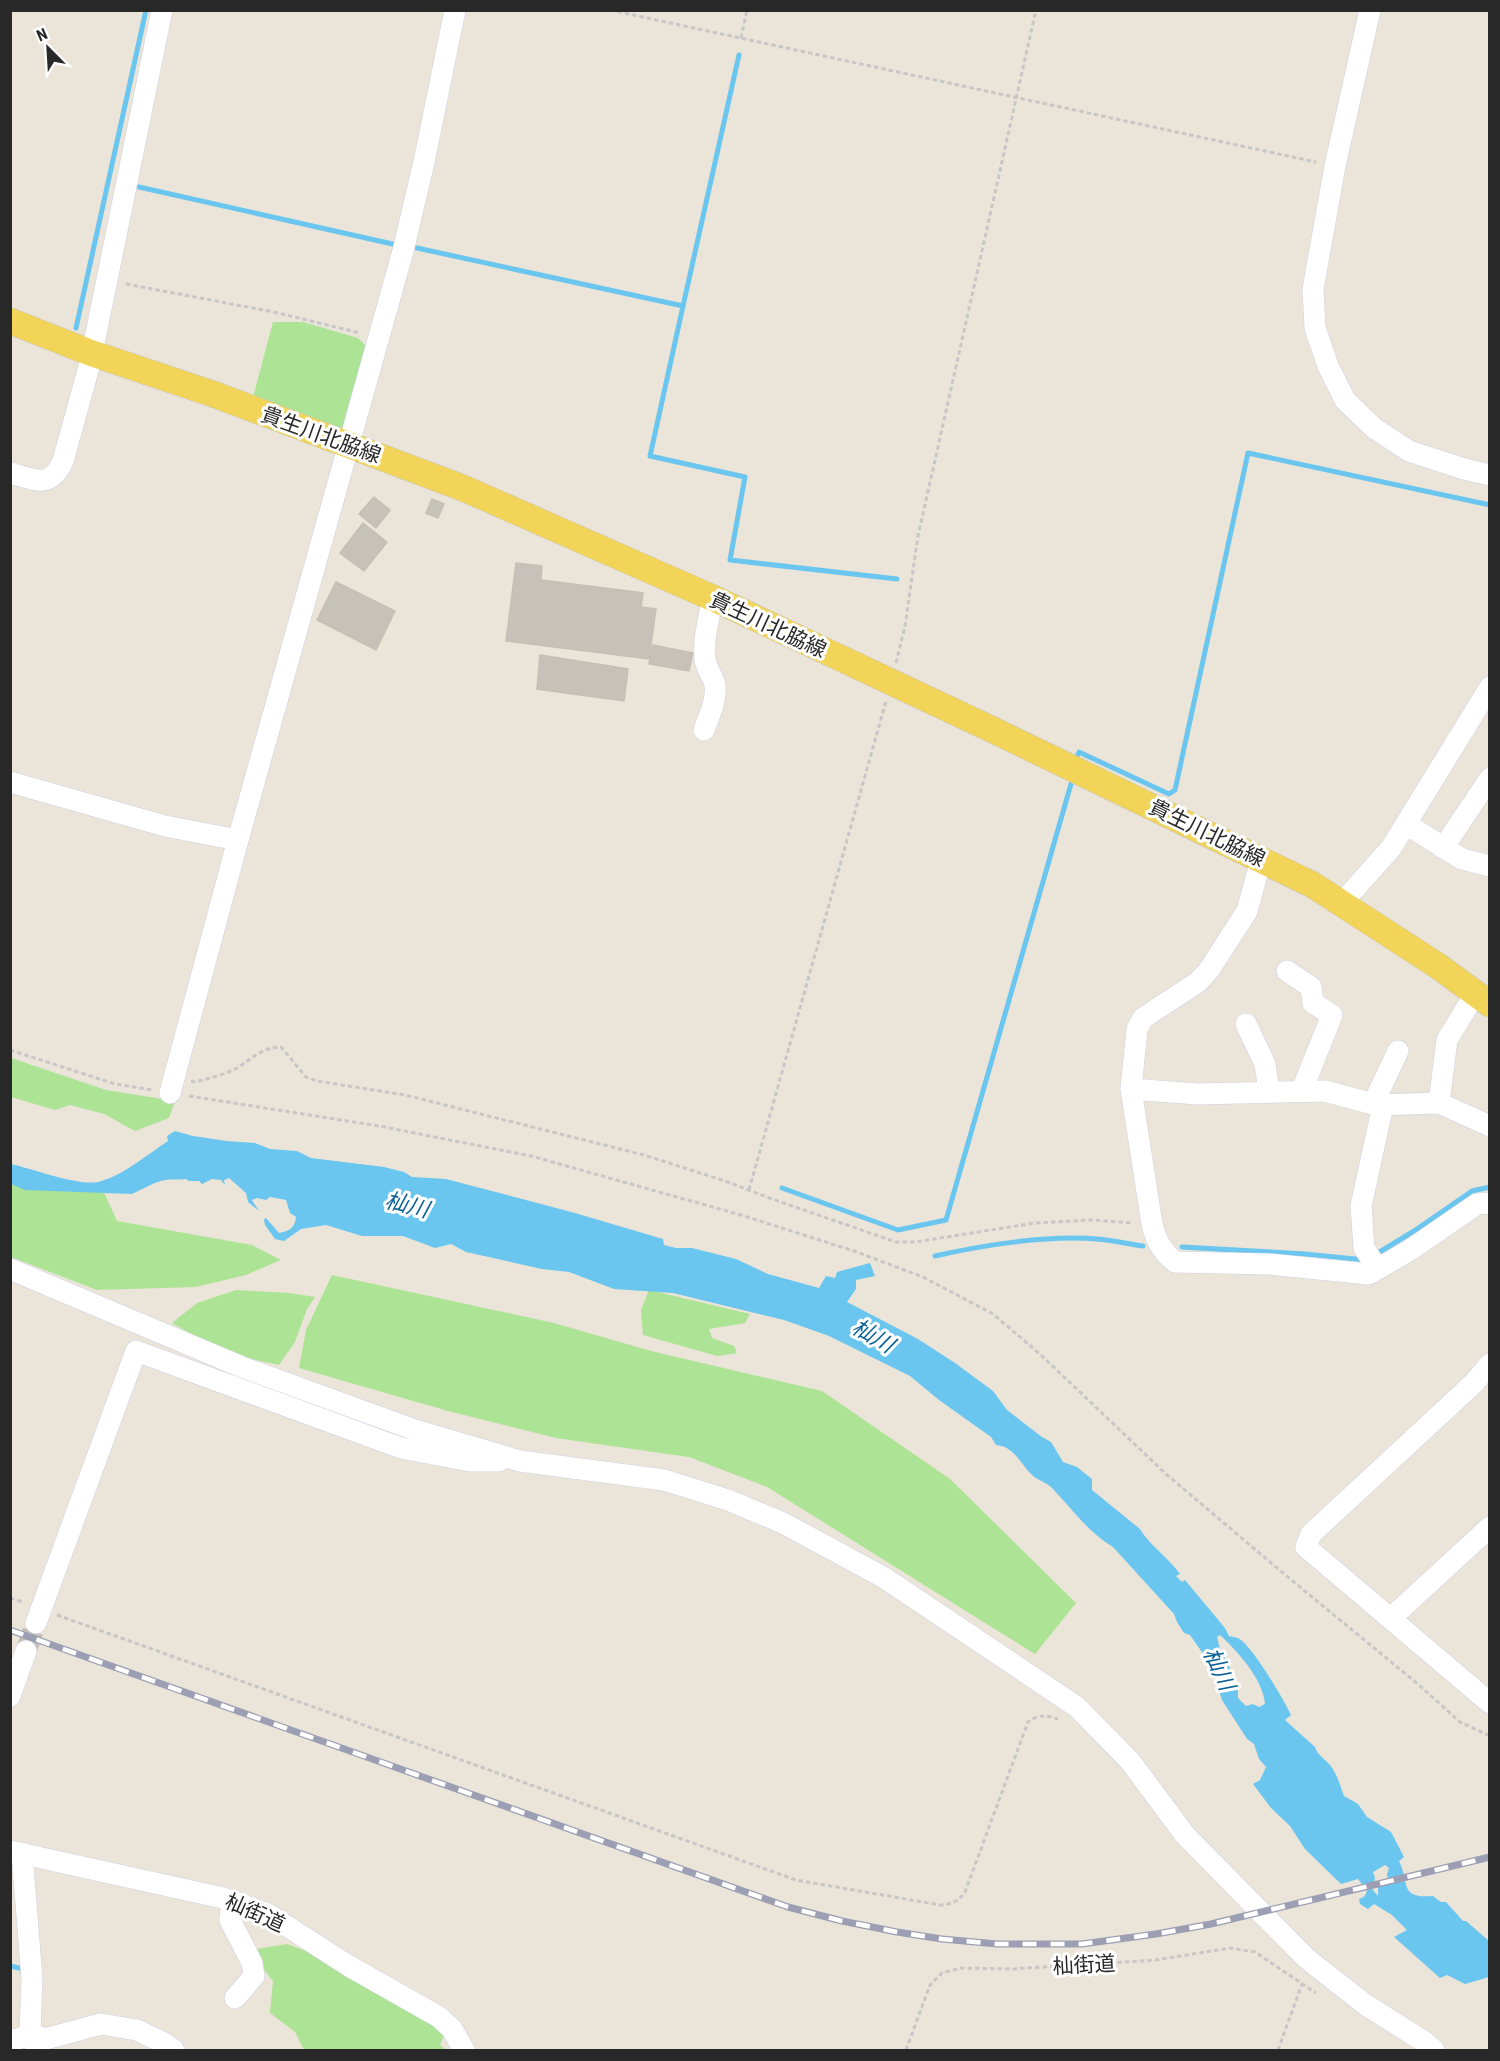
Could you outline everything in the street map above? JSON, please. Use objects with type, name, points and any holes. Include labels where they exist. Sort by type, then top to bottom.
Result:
[{"type":"main road","name":"貴生川北脇線","points":[[10,321],[474,492],[712,598],[1176,817],[1313,885],[1438,966],[1482,999]]},
{"type":"street","points":[[10,473],[37,480],[52,478],[63,461],[90,363],[162,10]]},
{"type":"street","points":[[173,1084],[238,840],[403,251],[455,10]]},
{"type":"street","points":[[1370,10],[1335,166],[1313,289],[1315,328],[1328,366],[1345,400],[1374,428],[1409,451],[1490,475]]},
{"type":"street","points":[[704,730],[715,698],[714,683],[705,657],[712,598]]},
{"type":"street","points":[[1342,903],[1391,848],[1490,687]]},
{"type":"street","points":[[1443,848],[1490,778]]},
{"type":"street","points":[[10,782],[165,826],[238,840]]},
{"type":"street","points":[[1406,824],[1462,859],[1490,866]]},
{"type":"street","points":[[1261,860],[1247,911],[1209,970],[1198,982],[1143,1018],[1137,1029],[1131,1089],[1152,1224],[1155,1237],[1164,1253],[1175,1262],[1269,1264],[1369,1274],[1410,1250],[1477,1204],[1490,1203]]},
{"type":"street","points":[[1287,971],[1311,987],[1313,1003],[1332,1015],[1302,1090]]},
{"type":"street","points":[[1439,1102],[1447,1040],[1482,999]]},
{"type":"street","points":[[1246,1024],[1265,1064],[1269,1091]]},
{"type":"street","points":[[1378,1269],[1364,1248],[1360,1206],[1378,1104],[1398,1051]]},
{"type":"street","points":[[1131,1089],[1198,1094],[1302,1090],[1325,1091],[1378,1104],[1439,1102],[1490,1126]]},
{"type":"street","points":[[10,1269],[242,1367],[415,1430],[520,1461]]},
{"type":"street","points":[[39,1616],[136,1351],[400,1448],[470,1461],[520,1461],[663,1480],[728,1500],[783,1522],[883,1578],[1077,1707],[1130,1761],[1185,1835],[1306,1958],[1366,2005],[1434,2050]]},
{"type":"street","points":[[1487,1696],[1306,1547],[1311,1534],[1474,1383],[1490,1364]]},
{"type":"street","points":[[1390,1618],[1490,1527]]},
{"type":"street","points":[[10,1696],[26,1652]]},
{"type":"street","points":[[16,1852],[32,1980],[26,2042],[101,2024],[137,2030],[174,2050]]},
{"type":"street","name":"杣街道","points":[[16,1852],[232,1901],[268,1914],[350,1966],[424,2007],[452,2029],[464,2050]]},
{"type":"street","points":[[232,1901],[230,1920],[252,1963],[254,1976],[234,1998]]},
{"type":"path","points":[[610,10],[1335,166]]},
{"type":"path","points":[[741,38],[747,10]]},
{"type":"path","points":[[749,1190],[905,626],[918,536],[1036,10]]},
{"type":"path","points":[[106,280],[274,312],[363,333],[377,340]]},
{"type":"path","points":[[10,1050],[115,1084],[173,1084],[195,1082],[221,1074],[237,1068],[262,1050],[281,1047],[306,1077],[317,1081],[405,1095],[644,1155],[896,1242],[915,1242],[1035,1223],[1092,1220],[1152,1224]]},
{"type":"path","points":[[173,1084],[531,1156],[741,1215],[854,1251],[923,1277],[993,1314],[1041,1355],[1166,1474],[1419,1685],[1460,1722],[1490,1736]]},
{"type":"path","points":[[10,1598],[39,1616],[796,1880],[940,1905],[951,1904],[959,1900],[965,1892],[1028,1722],[1044,1715],[1064,1721]]},
{"type":"path","name":"杣街道","points":[[906,2050],[930,1985],[942,1973],[961,1968],[1013,1969],[1156,1960],[1230,1948],[1255,1952],[1302,1984],[1278,2050]]},
{"type":"green space","points":[[273,322],[303,322],[358,338],[367,347],[342,435],[252,401]]},
{"type":"green space","points":[[11,1058],[106,1090],[175,1101],[169,1118],[135,1131],[104,1114],[70,1105],[55,1110],[11,1097]]},
{"type":"green space","points":[[10,1185],[103,1190],[117,1221],[252,1245],[281,1260],[246,1275],[196,1287],[97,1290],[11,1257]]},
{"type":"green space","points":[[332,1275],[554,1323],[651,1351],[822,1391],[950,1479],[1076,1603],[1035,1654],[767,1487],[689,1457],[556,1438],[448,1411],[299,1368],[306,1330]]},
{"type":"green space","points":[[236,1290],[315,1297],[307,1309],[295,1342],[279,1365],[237,1356],[211,1345],[172,1323],[197,1303]]},
{"type":"green space","points":[[649,1290],[750,1314],[745,1323],[709,1329],[712,1338],[734,1346],[737,1353],[717,1356],[643,1335],[641,1310]]},
{"type":"green space","points":[[287,1944],[317,1955],[428,2022],[444,2035],[440,2045],[446,2050],[304,2050],[295,2032],[270,2013],[273,1981],[260,1965],[257,1949]]},
{"type":"water","name":"杣川","points":[[175,1131],[193,1136],[255,1143],[270,1149],[297,1151],[311,1158],[384,1167],[404,1172],[412,1177],[446,1179],[663,1239],[664,1245],[692,1248],[736,1259],[768,1274],[819,1288],[826,1276],[835,1278],[837,1272],[870,1263],[875,1276],[856,1280],[856,1289],[847,1302],[918,1339],[993,1391],[1007,1410],[1051,1442],[1063,1462],[1077,1467],[1092,1479],[1092,1490],[1140,1529],[1148,1541],[1180,1574],[1176,1576],[1182,1582],[1185,1580],[1229,1636],[1238,1638],[1244,1643],[1259,1661],[1291,1715],[1285,1720],[1315,1747],[1319,1755],[1330,1765],[1344,1796],[1358,1804],[1367,1817],[1391,1832],[1404,1857],[1399,1861],[1410,1892],[1414,1895],[1433,1896],[1441,1902],[1446,1902],[1463,1921],[1466,1921],[1489,1941],[1489,1977],[1465,1984],[1447,1975],[1440,1978],[1394,1937],[1407,1930],[1392,1915],[1374,1904],[1368,1909],[1360,1904],[1359,1899],[1364,1897],[1367,1891],[1358,1879],[1341,1884],[1305,1849],[1290,1826],[1271,1808],[1253,1784],[1260,1780],[1266,1767],[1259,1759],[1254,1744],[1247,1739],[1222,1700],[1211,1665],[1190,1635],[1184,1633],[1174,1614],[1113,1547],[1088,1528],[1051,1487],[1032,1475],[1012,1451],[996,1445],[991,1437],[910,1376],[829,1336],[784,1320],[673,1293],[614,1289],[569,1272],[542,1269],[466,1252],[451,1244],[435,1248],[403,1236],[362,1236],[326,1225],[301,1229],[284,1241],[275,1239],[265,1225],[264,1219],[266,1218],[279,1233],[291,1228],[296,1217],[290,1213],[286,1200],[270,1197],[266,1200],[257,1198],[252,1200],[259,1211],[248,1202],[246,1193],[229,1178],[224,1180],[225,1185],[221,1180],[212,1179],[202,1184],[199,1181],[186,1179],[165,1180],[132,1194],[25,1190],[11,1184],[11,1164],[79,1182],[98,1182],[125,1170],[168,1141],[167,1136]],"holes":[[[1220,1635],[1255,1676],[1265,1704],[1259,1707],[1253,1704],[1246,1706],[1238,1698],[1238,1689],[1220,1649],[1217,1637]],[[1385,1865],[1389,1868],[1387,1874],[1389,1884],[1378,1887],[1378,1896],[1372,1889],[1375,1878],[1373,1872]]]},
{"type":"building","points":[[374,497],[390,510],[376,528],[359,514]]},
{"type":"building","points":[[432,499],[444,504],[438,518],[426,513]]},
{"type":"building","points":[[363,523],[387,542],[364,571],[340,553]]},
{"type":"building","points":[[516,563],[542,566],[541,580],[643,593],[641,607],[656,609],[649,659],[506,641]]},
{"type":"building","points":[[336,582],[395,611],[376,650],[317,620]]},
{"type":"building","points":[[653,645],[693,653],[689,671],[649,664]]},
{"type":"building","points":[[540,655],[628,669],[624,701],[537,689]]},
{"type":"waterway","points":[[76,328],[146,10]]},
{"type":"waterway","points":[[417,248],[683,306],[739,55]]},
{"type":"waterway","points":[[139,187],[397,245]]},
{"type":"waterway","points":[[683,306],[650,456],[745,477],[730,560],[897,579]]},
{"type":"waterway","points":[[1077,756],[1079,752],[1169,794],[1175,790],[1248,453],[1490,505]]},
{"type":"waterway","points":[[782,1188],[898,1230],[946,1220],[1071,784]]},
{"type":"waterway","points":[[1373,1256],[1472,1191],[1490,1187]]},
{"type":"waterway","points":[[935,1256],[994,1245],[1058,1238],[1108,1240],[1143,1246]]},
{"type":"waterway","points":[[1182,1247],[1365,1260]]},
{"type":"waterway","points":[[10,1966],[23,1969],[23,1973]]},
{"type":"tunnel","points":[[26,1651],[36,1623]]},
{"type":"railway","points":[[10,1630],[788,1907],[842,1921],[942,1939],[997,1944],[1082,1944],[1156,1934],[1211,1924],[1490,1857]]}]
